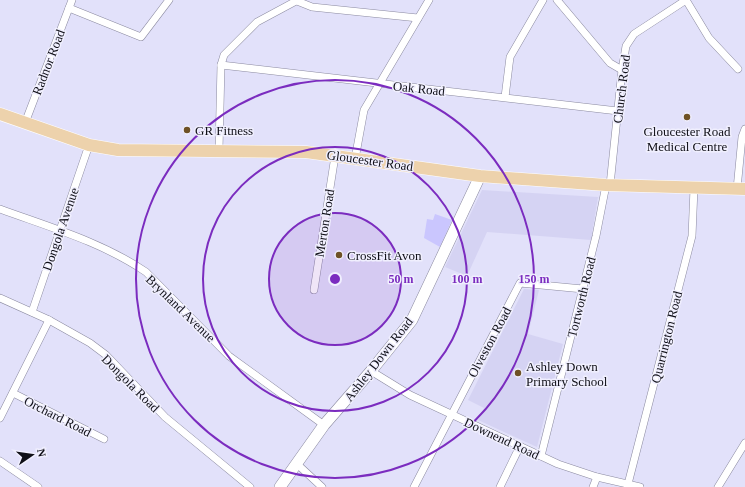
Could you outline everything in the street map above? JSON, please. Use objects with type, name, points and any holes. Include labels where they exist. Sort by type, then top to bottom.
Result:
[{"type":"main road","name":"Gloucester Road","points":[[0,114],[89,145],[139,151],[219,150],[306,152],[480,176],[608,185],[741,189]]},
{"type":"main road","name":"Ashley Down Road","points":[[280,487],[324,425],[371,372],[412,320],[480,176]]},
{"type":"street","name":"Radnor Road","points":[[25,123],[72,0]]},
{"type":"street","points":[[69,8],[141,37],[169,0]]},
{"type":"street","points":[[219,150],[221,65],[224,55],[257,22],[297,0],[312,7],[418,18]]},
{"type":"street","points":[[355,159],[362,117],[379,83],[428,0]]},
{"type":"street","points":[[505,97],[510,57],[543,0]]},
{"type":"street","points":[[557,0],[610,63],[622,70]]},
{"type":"street","points":[[686,0],[709,38],[738,69]]},
{"type":"street","name":"Church Road","points":[[608,185],[626,46],[634,34],[686,0]]},
{"type":"street","name":"Oak Road","points":[[221,65],[618,111]]},
{"type":"street","points":[[741,189],[742,137],[745,129]]},
{"type":"street","name":"Dongola Avenue","points":[[32,312],[89,145]]},
{"type":"street","name":"Merton Road","points":[[314,290],[335,156]]},
{"type":"street","name":"Tortworth Road","points":[[541,456],[608,185]]},
{"type":"street","name":"Quarrington Road","points":[[628,484],[692,236],[694,188]]},
{"type":"street","name":"Brynland Avenue","points":[[0,209],[108,250],[146,272],[229,356],[324,425]]},
{"type":"street","name":"Olveston Road","points":[[451,414],[520,283],[583,289]]},
{"type":"street","name":"Dongola Road","points":[[0,298],[49,320],[90,343],[106,355],[165,417],[250,487]]},
{"type":"street","points":[[0,418],[49,320]]},
{"type":"street","name":"Downend Road","points":[[371,372],[410,395],[576,471],[640,487]]},
{"type":"street","name":"Orchard Road","points":[[13,394],[104,439]]},
{"type":"street","points":[[414,487],[451,414]]},
{"type":"street","points":[[718,487],[745,443]]},
{"type":"street","points":[[500,487],[520,446]]},
{"type":"street","points":[[0,461],[38,487]]},
{"type":"street","points":[[297,464],[322,487]]},
{"type":"street","points":[[593,487],[597,477]]},
{"type":"shaded area","points":[[482,190],[598,197],[591,240],[487,232],[467,276],[445,267]]},
{"type":"shaded area","points":[[435,214],[452,220],[440,247],[424,238],[427,219],[433,220]]},
{"type":"shaded area","name":"Ashley Down Primary School","points":[[524,289],[539,290],[528,334],[563,344],[537,447],[478,420],[484,408],[468,400]]},
{"type":"place","name":"Gloucester Road Medical Centre","points":[[687,117]]},
{"type":"place","name":"GR Fitness","points":[[187,130]]},
{"type":"place","name":"CrossFit Avon","points":[[339,255]]},
{"type":"place","name":"Ashley Down Primary School","points":[[518,373]]}]
